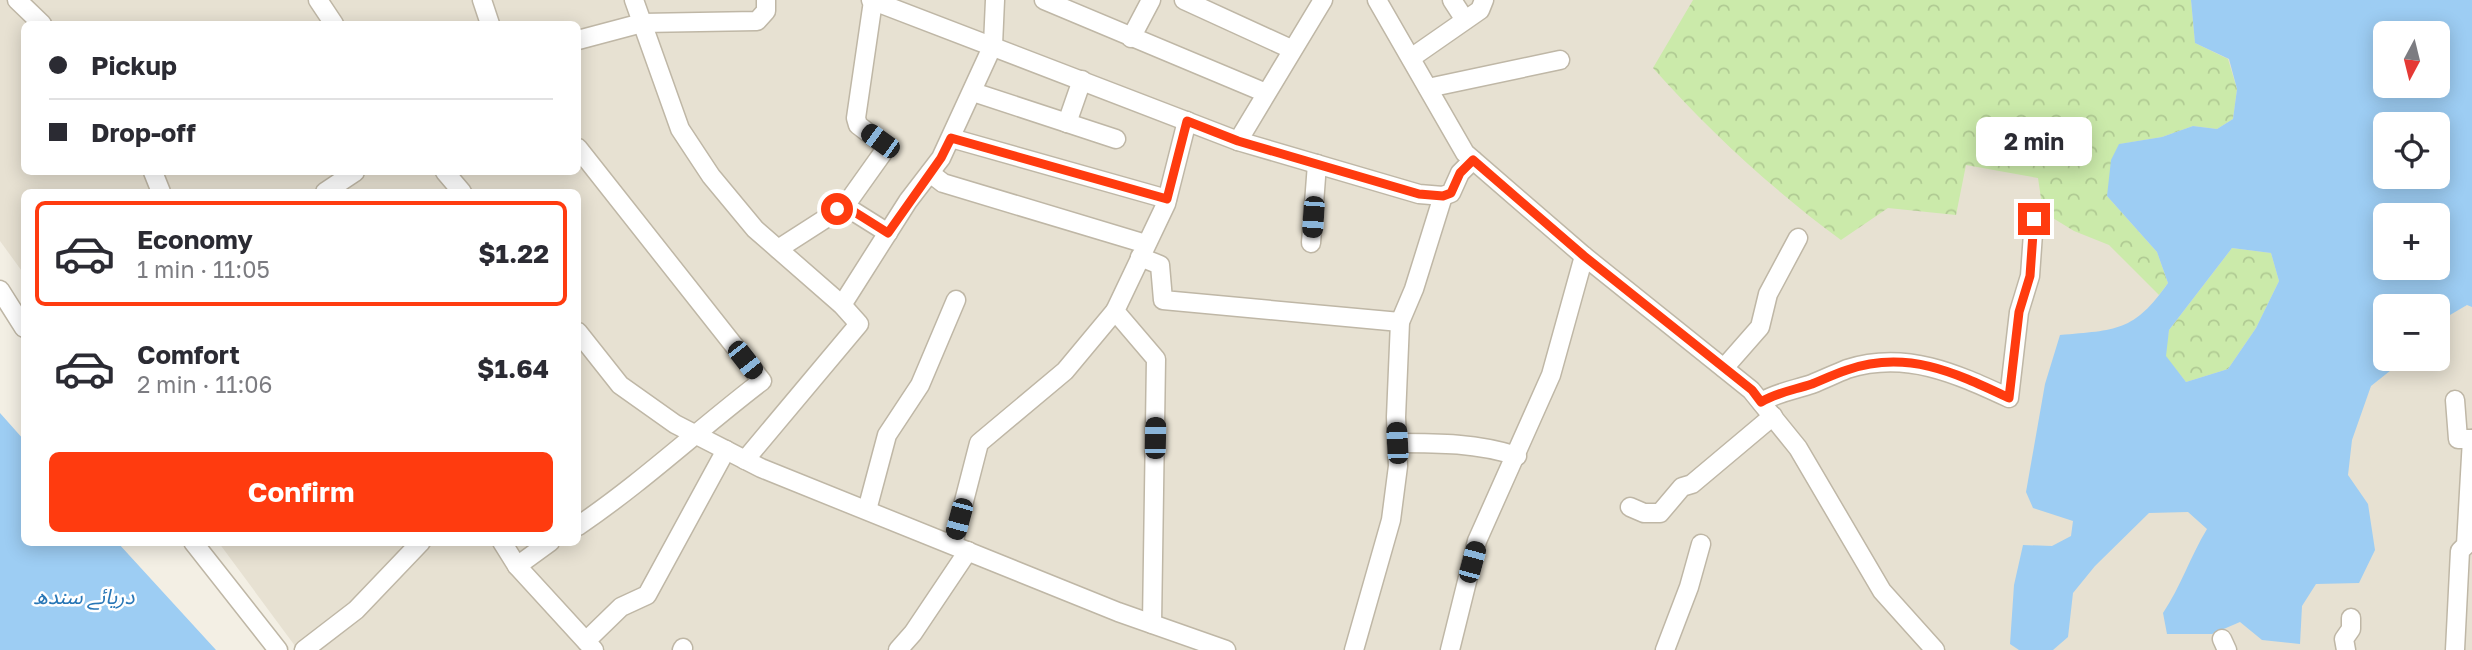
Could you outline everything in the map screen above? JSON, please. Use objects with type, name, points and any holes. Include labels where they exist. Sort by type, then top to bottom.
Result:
[{"type":"street","points":[[17,0],[39,21]]},
{"type":"street","points":[[318,0],[332,21]]},
{"type":"street","points":[[482,0],[488,21]]},
{"type":"street","points":[[634,0],[680,129],[711,176],[755,229],[842,305],[859,324],[745,460]]},
{"type":"street","points":[[581,39],[642,23],[757,21],[766,11],[766,0]]},
{"type":"street","points":[[778,249],[845,206],[887,147],[858,125],[856,118],[872,0],[1238,141],[1419,194],[1443,196],[1451,193],[1460,173],[1473,160]]},
{"type":"street","points":[[842,305],[951,138],[993,45],[995,0]]},
{"type":"street","points":[[1044,0],[1266,93]]},
{"type":"street","points":[[1130,38],[1151,0]]},
{"type":"street","points":[[1184,0],[1291,49]]},
{"type":"street","points":[[1238,141],[1291,49],[1323,0]]},
{"type":"street","points":[[1377,0],[1465,153],[1584,256],[1724,368],[1767,409],[1798,447],[1882,591],[1935,650]]},
{"type":"street","points":[[1452,0],[1465,20]]},
{"type":"street","points":[[1411,58],[1480,10],[1484,0]]},
{"type":"street","points":[[1428,88],[1560,60]]},
{"type":"street","points":[[1067,123],[1082,80]]},
{"type":"street","points":[[974,92],[1116,139]]},
{"type":"street","points":[[898,650],[913,633],[960,548],[979,443],[1065,371],[1115,311],[1167,199],[1187,121]]},
{"type":"street","points":[[951,138],[1167,199]]},
{"type":"street","points":[[581,152],[762,381],[695,432],[640,483],[581,524]]},
{"type":"street","points":[[1311,243],[1317,164]]},
{"type":"street","points":[[930,173],[943,183],[1143,251],[1160,265],[1163,300],[1400,322]]},
{"type":"street","points":[[330,189],[350,175]]},
{"type":"street","points":[[448,175],[459,189]]},
{"type":"street","points":[[1354,650],[1391,520],[1398,466],[1400,322],[1418,276],[1443,196]]},
{"type":"street","points":[[845,206],[888,233]]},
{"type":"street","points":[[1630,507],[1644,513],[1660,513],[1682,487],[1692,484],[1788,389],[1809,385],[1849,369],[1892,363],[1950,370],[2009,398],[2019,312],[2030,276],[2034,219]]},
{"type":"street","points":[[1724,368],[1760,327],[1768,294],[1798,238]]},
{"type":"street","points":[[1450,650],[1477,541],[1551,375],[1584,256]]},
{"type":"street","points":[[0,290],[21,322]]},
{"type":"street","points":[[867,510],[887,435],[920,386],[956,300]]},
{"type":"street","points":[[1115,311],[1156,359],[1152,624]]},
{"type":"street","points":[[581,336],[620,384],[675,424],[745,460],[1152,624],[1226,650]]},
{"type":"street","points":[[2455,400],[2458,439],[2472,439],[2466,545],[2460,551],[2455,650]]},
{"type":"street","points":[[1397,443],[1490,447],[1517,456]]},
{"type":"street","points":[[504,546],[517,566],[590,645],[621,607],[647,595],[726,450]]},
{"type":"street","points":[[1665,650],[1689,587],[1701,544]]},
{"type":"street","points":[[195,546],[278,650]]},
{"type":"street","points":[[304,650],[356,610],[417,546]]},
{"type":"street","points":[[517,566],[544,546]]},
{"type":"street","points":[[2346,650],[2344,639],[2351,629],[2351,618]]},
{"type":"shaded area","points":[[0,0],[2472,0],[2472,650],[298,650],[221,546],[581,546],[581,189],[21,189],[21,270],[0,241]]},
{"type":"green space","points":[[1693,0],[2191,0],[2195,43],[2228,59],[2237,89],[2233,119],[2217,129],[2193,126],[2162,137],[2120,144],[2107,196],[2157,252],[2168,283],[2159,295],[2109,245],[2074,231],[2043,212],[2038,178],[1966,165],[1956,215],[1888,208],[1841,240],[1742,159],[1653,68]]},
{"type":"green space","points":[[2232,248],[2271,253],[2279,281],[2256,328],[2228,369],[2186,382],[2165,356],[2169,330]]},
{"type":"water","points":[[2191,0],[2472,0],[2472,307],[2467,305],[2450,315],[2450,294],[2373,294],[2373,371],[2390,371],[2371,386],[2352,440],[2348,475],[2368,504],[2375,550],[2359,583],[2316,584],[2302,606],[2300,644],[2262,640],[2240,622],[2212,634],[2167,634],[2163,613],[2207,529],[2188,512],[2149,513],[2095,566],[2073,593],[2068,637],[2053,650],[2019,650],[2010,644],[2014,585],[2023,545],[2052,546],[2071,536],[2073,521],[2033,508],[2026,492],[2045,384],[2060,335],[2096,332],[2122,326],[2145,311],[2168,283],[2157,252],[2107,196],[2111,160],[2119,144],[2162,137],[2193,126],[2217,129],[2233,119],[2237,89],[2229,59],[2195,43]],"holes":[[[2232,248],[2271,253],[2279,281],[2256,328],[2228,369],[2186,382],[2166,356],[2169,330]]]},
{"type":"water","name":"دریائے سندھ","points":[[0,413],[21,437],[21,546],[121,546],[216,650],[0,650]]},
{"type":"route","points":[[837,209],[845,206],[888,233],[908,201],[941,158],[951,138],[1167,199],[1187,121],[1238,141],[1419,194],[1443,196],[1451,193],[1460,173],[1473,160],[1584,256],[1752,390],[1761,402],[1788,389],[1809,385],[1849,369],[1878,363],[1910,363],[1950,370],[2009,398],[2019,312],[2030,276],[2034,219]]}]
